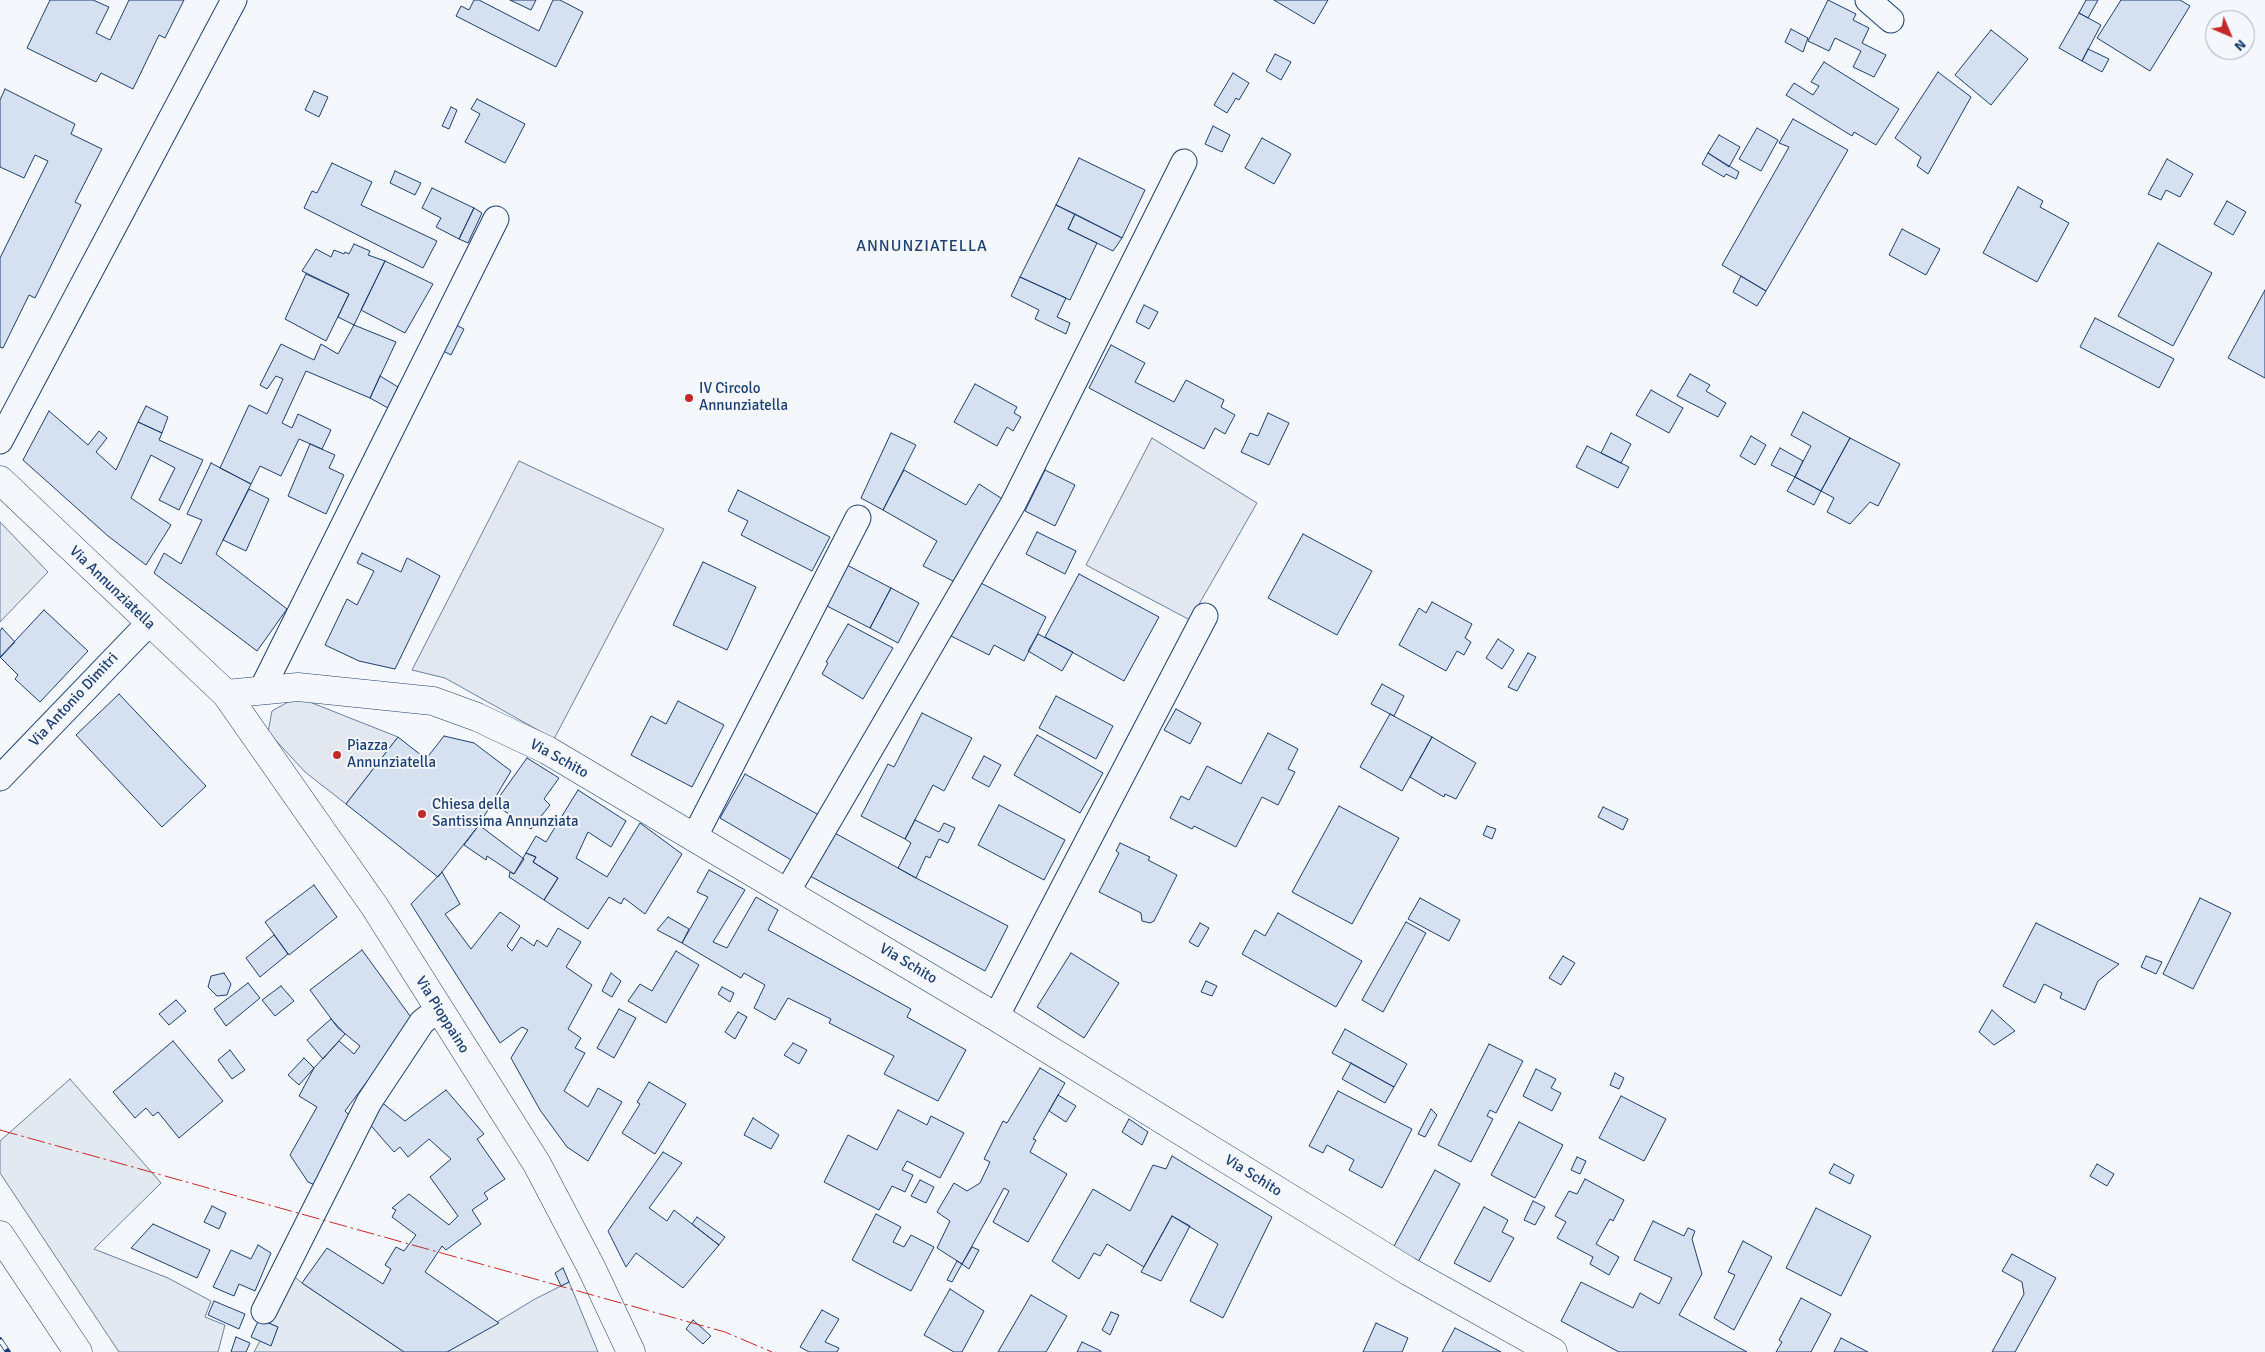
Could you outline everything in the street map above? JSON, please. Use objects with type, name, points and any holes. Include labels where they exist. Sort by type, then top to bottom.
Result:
[{"type":"main road","name":"Via Annunziatella","points":[[0,480],[148,623],[226,694]]},
{"type":"main road","name":"Via Schito","points":[[226,694],[298,687],[433,701],[478,717],[546,750],[996,1017],[1408,1271],[1553,1352]]},
{"type":"main road","name":"Via Pioppaino","points":[[226,694],[374,907],[537,1164],[591,1267],[631,1352]]},
{"type":"main road","points":[[0,1235],[78,1352]]},
{"type":"street","points":[[0,441],[234,0]]},
{"type":"street","points":[[1868,0],[1891,20]]},
{"type":"street","points":[[787,892],[1013,504],[1184,162]]},
{"type":"street","points":[[261,691],[496,219]]},
{"type":"street","points":[[694,838],[858,518]]},
{"type":"street","points":[[996,1017],[1205,616]]},
{"type":"street","name":"Via Antonio Dimitri","points":[[0,778],[148,623]]},
{"type":"street","points":[[264,1311],[369,1102],[422,1022],[439,1009]]},
{"type":"shaded area","points":[[1152,438],[1257,503],[1190,620],[1086,565]]},
{"type":"shaded area","points":[[519,461],[664,529],[554,739],[445,678],[412,670]]},
{"type":"shaded area","points":[[0,522],[48,572],[0,622]]},
{"type":"shaded area","name":"Piazza Annunziatella","points":[[297,697],[398,737],[346,804],[305,772],[268,732],[272,711]]},
{"type":"shaded area","points":[[70,1079],[161,1183],[94,1249],[168,1278],[211,1301],[205,1317],[225,1325],[218,1352],[119,1352],[0,1173],[0,1141]]},
{"type":"shaded area","points":[[291,1274],[404,1352],[254,1352],[260,1341],[271,1345],[278,1327],[269,1323]]},
{"type":"shaded area","points":[[569,1282],[598,1352],[447,1352],[535,1299]]},
{"type":"building","points":[[50,0],[93,0],[109,7],[96,33],[110,40],[129,0],[184,0],[165,38],[159,35],[133,89],[101,73],[96,82],[27,48]]},
{"type":"building","points":[[474,0],[479,0],[539,31],[553,0],[560,0],[583,12],[556,67],[456,16],[461,6],[469,10]]},
{"type":"building","points":[[510,0],[536,0],[531,10]]},
{"type":"building","points":[[1274,0],[1328,0],[1314,24]]},
{"type":"building","points":[[1828,0],[1856,14],[1853,20],[1869,28],[1862,43],[1886,55],[1874,77],[1853,67],[1861,51],[1835,38],[1829,51],[1808,41]]},
{"type":"building","points":[[2086,0],[2098,0],[2088,18],[2079,13]]},
{"type":"building","points":[[2121,0],[2180,0],[2190,6],[2150,71],[2097,38]]},
{"type":"building","points":[[2079,13],[2101,25],[2082,61],[2059,48]]},
{"type":"building","points":[[1791,29],[1808,38],[1803,52],[1785,42]]},
{"type":"building","points":[[1991,30],[2028,59],[1991,105],[1955,75]]},
{"type":"building","points":[[2088,49],[2109,59],[2102,72],[2082,61]]},
{"type":"building","points":[[1275,54],[1291,62],[1281,80],[1266,71]]},
{"type":"building","points":[[1824,62],[1899,109],[1876,145],[1854,132],[1852,136],[1786,95],[1794,83],[1813,95],[1819,86],[1811,82]]},
{"type":"building","points":[[1938,72],[1971,97],[1928,174],[1917,166],[1921,157],[1895,138]]},
{"type":"building","points":[[1233,73],[1249,83],[1239,100],[1236,98],[1227,113],[1214,105]]},
{"type":"building","points":[[5,89],[75,124],[71,134],[102,149],[75,202],[81,205],[35,298],[29,295],[3,348],[0,347],[0,258],[48,161],[35,155],[24,178],[0,167],[0,100]]},
{"type":"building","points":[[314,91],[328,97],[319,117],[305,110]]},
{"type":"building","points":[[477,99],[525,124],[505,163],[465,142],[480,114],[471,109]]},
{"type":"building","points":[[451,107],[457,110],[449,129],[442,126]]},
{"type":"building","points":[[1793,119],[1848,150],[1766,291],[1722,265],[1789,147],[1779,143]]},
{"type":"building","points":[[1213,126],[1230,135],[1222,152],[1205,144]]},
{"type":"building","points":[[1757,128],[1778,140],[1761,171],[1739,159]]},
{"type":"building","points":[[1719,135],[1740,147],[1729,167],[1708,153]]},
{"type":"building","points":[[1262,138],[1291,154],[1274,184],[1245,168]]},
{"type":"building","points":[[1708,153],[1739,172],[1736,179],[1726,174],[1724,177],[1702,164]]},
{"type":"building","points":[[1079,158],[1145,190],[1122,238],[1056,205]]},
{"type":"building","points":[[2167,159],[2193,174],[2180,197],[2166,190],[2161,200],[2148,194]]},
{"type":"building","points":[[332,163],[372,182],[361,205],[437,241],[423,268],[304,208],[312,191],[317,193]]},
{"type":"building","points":[[395,171],[421,183],[415,195],[390,183]]},
{"type":"building","points":[[2018,187],[2043,201],[2040,207],[2069,223],[2037,282],[1983,253]]},
{"type":"building","points":[[432,188],[474,208],[459,239],[436,227],[441,218],[422,208]]},
{"type":"building","points":[[2227,201],[2246,212],[2233,235],[2214,224]]},
{"type":"building","points":[[1056,205],[1075,214],[1068,229],[1097,243],[1070,300],[1020,277]]},
{"type":"building","points":[[474,208],[482,213],[468,243],[459,239]]},
{"type":"building","points":[[1075,214],[1122,238],[1113,251],[1068,229]]},
{"type":"building","points":[[1902,229],[1940,249],[1926,275],[1889,255]]},
{"type":"building","points":[[2158,243],[2212,273],[2173,346],[2118,316]]},
{"type":"building","points":[[354,244],[370,251],[368,255],[385,261],[354,325],[338,317],[349,294],[302,271],[316,249],[331,257],[334,250],[349,254]]},
{"type":"building","points":[[385,261],[433,284],[405,333],[361,310]]},
{"type":"building","points":[[306,274],[349,294],[326,341],[285,319]]},
{"type":"building","points":[[1741,276],[1766,291],[1757,306],[1733,292]]},
{"type":"building","points":[[1020,277],[1066,298],[1057,317],[1070,323],[1066,334],[1035,319],[1039,310],[1011,296]]},
{"type":"building","points":[[2265,290],[2265,378],[2228,358]]},
{"type":"building","points":[[1144,305],[1158,312],[1149,329],[1136,322]]},
{"type":"building","points":[[2095,318],[2174,359],[2159,388],[2080,347]]},
{"type":"building","points":[[454,324],[464,329],[451,355],[441,350]]},
{"type":"building","points":[[354,325],[396,342],[370,398],[306,371],[282,423],[292,428],[298,414],[331,430],[322,449],[299,439],[281,476],[260,466],[251,484],[220,468],[249,405],[267,414],[283,379],[276,376],[267,389],[260,385],[281,344],[314,360],[321,344],[338,354]]},
{"type":"building","points":[[1111,345],[1145,363],[1135,382],[1174,402],[1186,380],[1224,400],[1221,407],[1235,415],[1225,434],[1215,428],[1204,449],[1089,388]]},
{"type":"building","points":[[1690,374],[1710,385],[1706,391],[1726,403],[1718,417],[1677,396]]},
{"type":"building","points":[[380,376],[398,387],[388,408],[370,398]]},
{"type":"building","points":[[975,384],[1017,407],[1014,413],[1021,417],[1013,431],[1007,427],[997,446],[954,422]]},
{"type":"building","points":[[1651,390],[1683,408],[1669,433],[1636,415]]},
{"type":"building","points":[[146,406],[168,417],[162,433],[138,422]]},
{"type":"building","points":[[49,411],[88,445],[99,431],[107,438],[96,452],[116,470],[138,422],[162,433],[159,440],[203,460],[179,510],[159,500],[175,468],[151,455],[131,498],[171,525],[146,565],[108,536],[23,460]]},
{"type":"building","points":[[1803,412],[1850,438],[1821,491],[1795,477],[1811,446],[1791,435]]},
{"type":"building","points":[[1268,413],[1289,423],[1269,465],[1241,452],[1250,433],[1258,436]]},
{"type":"building","points":[[891,433],[916,445],[883,510],[861,498]]},
{"type":"building","points":[[1611,433],[1631,444],[1621,463],[1601,453]]},
{"type":"building","points":[[1751,436],[1766,445],[1755,465],[1740,456]]},
{"type":"building","points":[[1850,438],[1900,464],[1878,506],[1870,502],[1850,524],[1827,512],[1834,498],[1821,491]]},
{"type":"building","points":[[310,444],[335,455],[329,468],[344,475],[326,514],[288,496]]},
{"type":"building","points":[[1587,446],[1629,467],[1618,488],[1576,467]]},
{"type":"building","points":[[1780,448],[1803,461],[1795,477],[1771,465]]},
{"type":"building","points":[[211,463],[251,484],[216,554],[287,609],[257,651],[154,573],[164,553],[181,564],[202,520],[187,514]]},
{"type":"building","points":[[904,470],[966,505],[979,484],[1004,500],[957,583],[923,566],[937,541],[883,510]]},
{"type":"building","points":[[1045,470],[1075,485],[1055,526],[1025,511]]},
{"type":"building","points":[[1795,477],[1821,491],[1814,505],[1787,491]]},
{"type":"building","points":[[249,489],[269,499],[246,551],[223,540]]},
{"type":"building","points":[[738,490],[830,537],[812,571],[741,535],[748,521],[728,511]]},
{"type":"building","points":[[1037,532],[1076,551],[1065,574],[1026,554]]},
{"type":"building","points":[[1303,534],[1372,571],[1337,635],[1268,598]]},
{"type":"building","points":[[362,553],[401,572],[407,558],[440,576],[395,669],[359,661],[325,645],[347,599],[357,605],[374,571],[357,563]]},
{"type":"building","points":[[703,562],[756,587],[727,650],[673,625]]},
{"type":"building","points":[[847,565],[891,588],[870,628],[823,604]]},
{"type":"building","points":[[1079,574],[1159,617],[1124,681],[1045,637]]},
{"type":"building","points":[[979,582],[1046,617],[1024,661],[994,645],[989,655],[951,636]]},
{"type":"building","points":[[891,588],[919,603],[898,643],[870,628]]},
{"type":"building","points":[[1432,602],[1472,624],[1465,638],[1471,642],[1464,655],[1457,651],[1446,671],[1399,645],[1419,608],[1426,613]]},
{"type":"building","points":[[44,610],[88,651],[40,702],[15,679],[18,675],[0,657]]},
{"type":"building","points":[[848,624],[893,648],[863,699],[822,674],[828,663],[826,662]]},
{"type":"building","points":[[2,628],[15,642],[0,658],[0,631]]},
{"type":"building","points":[[1038,634],[1073,652],[1062,671],[1028,651]]},
{"type":"building","points":[[1498,639],[1514,650],[1502,669],[1486,658]]},
{"type":"building","points":[[1528,653],[1536,657],[1517,691],[1508,687]]},
{"type":"building","points":[[1382,684],[1404,696],[1394,716],[1371,704]]},
{"type":"building","points":[[119,694],[206,786],[162,827],[76,735]]},
{"type":"building","points":[[1056,696],[1113,726],[1096,759],[1039,728]]},
{"type":"building","points":[[678,701],[724,725],[692,787],[631,755],[651,716],[666,724]]},
{"type":"building","points":[[1176,709],[1201,723],[1190,744],[1164,730]]},
{"type":"building","points":[[922,713],[972,738],[944,791],[933,785],[905,839],[861,816],[888,764],[894,767]]},
{"type":"building","points":[[1390,714],[1432,737],[1402,791],[1360,767]]},
{"type":"building","points":[[1268,733],[1298,749],[1288,769],[1295,772],[1278,805],[1262,797],[1236,847],[1194,826],[1192,829],[1170,818],[1181,796],[1189,800],[1207,766],[1241,784]]},
{"type":"building","points":[[1037,735],[1103,773],[1080,813],[1014,775]]},
{"type":"building","name":"Chiesa della Santissima Annunziata","points":[[444,736],[474,743],[511,771],[479,825],[438,877],[346,804],[398,737],[426,759]]},
{"type":"building","points":[[1432,737],[1476,763],[1456,799],[1445,794],[1444,797],[1410,777]]},
{"type":"building","points":[[984,756],[1001,765],[989,787],[972,778]]},
{"type":"building","points":[[527,758],[559,778],[544,799],[550,805],[531,829],[494,804]]},
{"type":"building","points":[[745,774],[819,815],[793,861],[720,818]]},
{"type":"building","points":[[578,790],[626,821],[611,847],[588,832],[576,858],[607,877],[640,823],[682,854],[645,914],[624,898],[621,904],[609,897],[588,929],[544,900],[558,878],[533,862],[536,857],[526,853],[536,836],[546,842]]},
{"type":"building","points":[[999,805],[1065,840],[1044,880],[978,845]]},
{"type":"building","points":[[1339,806],[1399,838],[1352,924],[1292,892]]},
{"type":"building","points":[[1603,807],[1628,819],[1623,830],[1598,817]]},
{"type":"building","points":[[915,820],[939,832],[944,823],[955,828],[948,843],[939,839],[930,858],[926,856],[916,878],[898,868],[911,843],[905,839]]},
{"type":"building","points":[[479,825],[524,859],[514,874],[487,856],[486,860],[464,845]]},
{"type":"building","points":[[1487,826],[1496,829],[1492,839],[1483,835]]},
{"type":"building","points":[[833,832],[1008,926],[985,971],[810,876]]},
{"type":"building","points":[[1120,843],[1150,857],[1148,860],[1177,875],[1154,921],[1150,923],[1142,921],[1141,913],[1099,892],[1119,853],[1116,851]]},
{"type":"building","points":[[526,853],[536,857],[533,862],[558,878],[544,900],[509,877],[510,872],[514,874]]},
{"type":"building","points":[[709,870],[745,890],[713,942],[727,948],[756,897],[778,910],[768,930],[911,1009],[907,1017],[966,1050],[938,1101],[884,1074],[894,1056],[829,1023],[831,1019],[788,998],[775,1020],[754,1008],[765,985],[744,973],[741,978],[682,943],[708,897],[697,892]]},
{"type":"building","points":[[442,872],[460,904],[445,914],[471,949],[500,912],[520,926],[507,946],[512,951],[521,937],[534,946],[537,940],[547,947],[558,928],[581,942],[566,967],[592,985],[568,1029],[581,1038],[575,1048],[585,1053],[564,1091],[588,1107],[598,1088],[622,1102],[588,1161],[567,1147],[540,1110],[511,1058],[528,1030],[522,1027],[500,1043],[411,904]]},
{"type":"building","points":[[314,885],[337,917],[289,955],[265,922]]},
{"type":"building","points":[[1420,898],[1460,920],[1449,941],[1408,919]]},
{"type":"building","points":[[2200,898],[2231,913],[2193,989],[2163,974]]},
{"type":"building","points":[[1278,913],[1362,961],[1336,1007],[1242,954],[1255,930],[1265,936]]},
{"type":"building","points":[[668,917],[689,929],[682,943],[657,930]]},
{"type":"building","points":[[1406,922],[1426,933],[1383,1012],[1362,1000]]},
{"type":"building","points":[[1200,923],[1209,928],[1198,947],[1189,942]]},
{"type":"building","points":[[2036,923],[2119,964],[2098,981],[2085,1010],[2060,998],[2062,993],[2044,984],[2035,1003],[2003,986]]},
{"type":"building","points":[[274,935],[288,954],[260,977],[246,958]]},
{"type":"building","points":[[362,950],[413,1020],[345,1111],[352,1118],[315,1185],[308,1182],[290,1155],[317,1107],[299,1096],[314,1068],[339,1041],[354,1054],[360,1046],[338,1028],[310,990]]},
{"type":"building","points":[[676,951],[699,965],[666,1023],[628,1001],[640,984],[652,991]]},
{"type":"building","points":[[1071,953],[1119,983],[1084,1038],[1037,1007]]},
{"type":"building","points":[[1563,956],[1575,963],[1561,985],[1549,978]]},
{"type":"building","points":[[2146,956],[2162,962],[2156,974],[2141,967]]},
{"type":"building","points":[[224,973],[231,984],[227,995],[217,996],[208,987],[211,976]]},
{"type":"building","points":[[611,973],[621,981],[612,997],[602,991]]},
{"type":"building","points":[[1206,981],[1217,986],[1212,996],[1201,992]]},
{"type":"building","points":[[248,983],[260,998],[226,1026],[214,1009]]},
{"type":"building","points":[[281,986],[294,1001],[275,1016],[262,1000]]},
{"type":"building","points":[[722,987],[734,993],[730,1002],[718,994]]},
{"type":"building","points":[[176,1000],[186,1011],[169,1025],[159,1014]]},
{"type":"building","points":[[619,1009],[636,1018],[614,1058],[597,1048]]},
{"type":"building","points":[[1992,1010],[2015,1031],[1994,1045],[1979,1032]]},
{"type":"building","points":[[738,1012],[747,1017],[735,1039],[725,1032]]},
{"type":"building","points":[[331,1019],[345,1034],[323,1059],[307,1040]]},
{"type":"building","points":[[1345,1029],[1407,1064],[1394,1087],[1332,1053]]},
{"type":"building","points":[[173,1041],[223,1101],[179,1138],[158,1112],[153,1116],[146,1108],[135,1118],[113,1092]]},
{"type":"building","points":[[793,1043],[807,1050],[799,1064],[784,1055]]},
{"type":"building","points":[[1489,1044],[1523,1061],[1496,1113],[1490,1110],[1487,1116],[1493,1119],[1471,1162],[1438,1145]]},
{"type":"building","points":[[230,1050],[245,1070],[232,1079],[218,1060]]},
{"type":"building","points":[[304,1058],[314,1068],[299,1085],[288,1075]]},
{"type":"building","points":[[1351,1063],[1394,1087],[1385,1103],[1342,1079]]},
{"type":"building","points":[[1040,1068],[1065,1083],[1033,1139],[1036,1140],[1030,1152],[1067,1174],[1028,1242],[993,1222],[1009,1191],[1004,1188],[962,1264],[937,1248],[950,1221],[937,1212],[954,1183],[967,1191],[980,1183],[990,1162],[984,1159],[1003,1121],[1007,1123]]},
{"type":"building","points":[[1536,1069],[1556,1079],[1551,1088],[1561,1093],[1552,1111],[1523,1096]]},
{"type":"building","points":[[1615,1073],[1624,1078],[1619,1089],[1610,1085]]},
{"type":"building","points":[[649,1082],[686,1104],[655,1154],[622,1133],[640,1104],[637,1102]]},
{"type":"building","points":[[446,1090],[484,1134],[477,1139],[505,1179],[484,1193],[488,1199],[472,1210],[481,1224],[446,1250],[442,1246],[425,1272],[499,1323],[447,1352],[404,1352],[302,1283],[327,1248],[383,1284],[391,1269],[385,1265],[396,1247],[404,1251],[416,1235],[392,1217],[396,1210],[392,1208],[409,1194],[449,1225],[458,1216],[430,1177],[451,1159],[429,1139],[408,1157],[400,1147],[394,1152],[367,1121],[380,1101],[405,1121]]},
{"type":"building","points":[[1338,1091],[1412,1129],[1382,1188],[1349,1170],[1354,1160],[1327,1145],[1323,1153],[1309,1146]]},
{"type":"building","points":[[1058,1095],[1076,1106],[1066,1122],[1049,1111]]},
{"type":"building","points":[[1621,1096],[1666,1119],[1644,1161],[1599,1138]]},
{"type":"building","points":[[1431,1109],[1437,1115],[1425,1137],[1418,1134]]},
{"type":"building","points":[[898,1110],[927,1125],[931,1116],[964,1133],[940,1178],[907,1161],[902,1170],[913,1175],[905,1192],[892,1186],[879,1210],[824,1182],[848,1135],[877,1150]]},
{"type":"building","points":[[753,1118],[779,1135],[771,1149],[744,1135]]},
{"type":"building","points":[[1129,1119],[1148,1132],[1142,1145],[1122,1132]]},
{"type":"building","points":[[1519,1122],[1563,1145],[1535,1198],[1491,1175]]},
{"type":"building","points":[[663,1152],[682,1163],[649,1208],[667,1221],[674,1210],[719,1245],[683,1288],[636,1253],[626,1267],[608,1231]]},
{"type":"building","points":[[1172,1156],[1272,1217],[1223,1318],[1190,1301],[1218,1244],[1172,1216],[1144,1267],[1107,1244],[1100,1256],[1094,1253],[1079,1279],[1052,1261],[1093,1189],[1130,1211],[1153,1165],[1166,1169]]},
{"type":"building","points":[[1577,1157],[1586,1161],[1580,1174],[1571,1170]]},
{"type":"building","points":[[1834,1164],[1854,1175],[1850,1184],[1829,1173]]},
{"type":"building","points":[[2097,1164],[2114,1174],[2107,1186],[2090,1176]]},
{"type":"building","points":[[1435,1170],[1460,1184],[1418,1262],[1393,1248]]},
{"type":"building","points":[[1585,1179],[1624,1200],[1613,1221],[1610,1219],[1596,1244],[1619,1257],[1609,1275],[1590,1264],[1593,1257],[1557,1238],[1566,1222],[1555,1216],[1569,1191],[1577,1194]]},
{"type":"building","points":[[920,1180],[934,1187],[926,1203],[911,1196]]},
{"type":"building","points":[[1533,1201],[1545,1207],[1535,1225],[1524,1220]]},
{"type":"building","points":[[212,1206],[226,1213],[219,1229],[204,1222]]},
{"type":"building","points":[[1484,1207],[1508,1220],[1502,1232],[1514,1238],[1490,1282],[1454,1263]]},
{"type":"building","points":[[1816,1208],[1871,1236],[1841,1296],[1786,1268]]},
{"type":"building","points":[[876,1214],[901,1227],[893,1242],[904,1247],[911,1235],[934,1247],[911,1291],[852,1260]]},
{"type":"building","points":[[1172,1216],[1190,1226],[1161,1281],[1141,1272]]},
{"type":"building","points":[[697,1217],[725,1237],[719,1245],[692,1224]]},
{"type":"building","points":[[1653,1221],[1684,1236],[1688,1228],[1695,1231],[1692,1239],[1702,1274],[1679,1315],[1747,1352],[1619,1352],[1561,1321],[1581,1282],[1633,1308],[1640,1293],[1659,1304],[1672,1278],[1634,1260]]},
{"type":"building","points":[[153,1224],[210,1250],[197,1278],[131,1248]]},
{"type":"building","points":[[1743,1241],[1772,1257],[1734,1330],[1714,1318],[1735,1275],[1728,1272]]},
{"type":"building","points":[[258,1245],[271,1253],[255,1291],[239,1284],[234,1296],[213,1287],[231,1250],[251,1259]]},
{"type":"building","points":[[972,1247],[979,1250],[969,1269],[962,1264]]},
{"type":"building","points":[[2012,1254],[2056,1278],[2015,1352],[1992,1352],[2024,1294],[2022,1282],[2002,1271]]},
{"type":"building","points":[[957,1261],[962,1264],[952,1282],[947,1280]]},
{"type":"building","points":[[563,1268],[569,1282],[561,1286],[555,1273]]},
{"type":"building","points":[[950,1289],[984,1311],[962,1352],[954,1352],[924,1335]]},
{"type":"building","points":[[1031,1295],[1067,1316],[1046,1352],[998,1352]]},
{"type":"building","points":[[1801,1298],[1831,1314],[1811,1352],[1776,1352],[1782,1342],[1779,1340]]},
{"type":"building","points":[[214,1301],[245,1314],[239,1329],[208,1315]]},
{"type":"building","points":[[822,1310],[839,1319],[825,1342],[839,1348],[837,1352],[809,1352],[800,1347]]},
{"type":"building","points":[[1111,1312],[1119,1315],[1110,1335],[1102,1330]]},
{"type":"building","points":[[259,1319],[278,1327],[271,1346],[251,1337]]},
{"type":"building","points":[[693,1320],[711,1336],[703,1344],[686,1329]]},
{"type":"building","points":[[1376,1323],[1408,1338],[1402,1352],[1363,1352]]},
{"type":"building","points":[[1455,1328],[1501,1352],[1442,1352]]},
{"type":"building","points":[[236,1337],[250,1343],[246,1352],[231,1352]]},
{"type":"building","points":[[1841,1338],[1868,1352],[1834,1352]]},
{"type":"building","points":[[1082,1342],[1101,1351],[1101,1352],[1077,1352]]},
{"type":"railway","points":[[0,1340],[8,1352]]},
{"type":"power","points":[[0,1130],[725,1332],[772,1352]]},
{"type":"place","name":"IV Circolo Annunziatella","points":[[689,398]]},
{"type":"place","name":"Piazza Annunziatella","points":[[337,755]]},
{"type":"place","name":"Chiesa della Santissima Annunziata","points":[[422,814]]},
{"type":"district","name":"ANNUNZIATELLA","points":[[922,247]]}]
